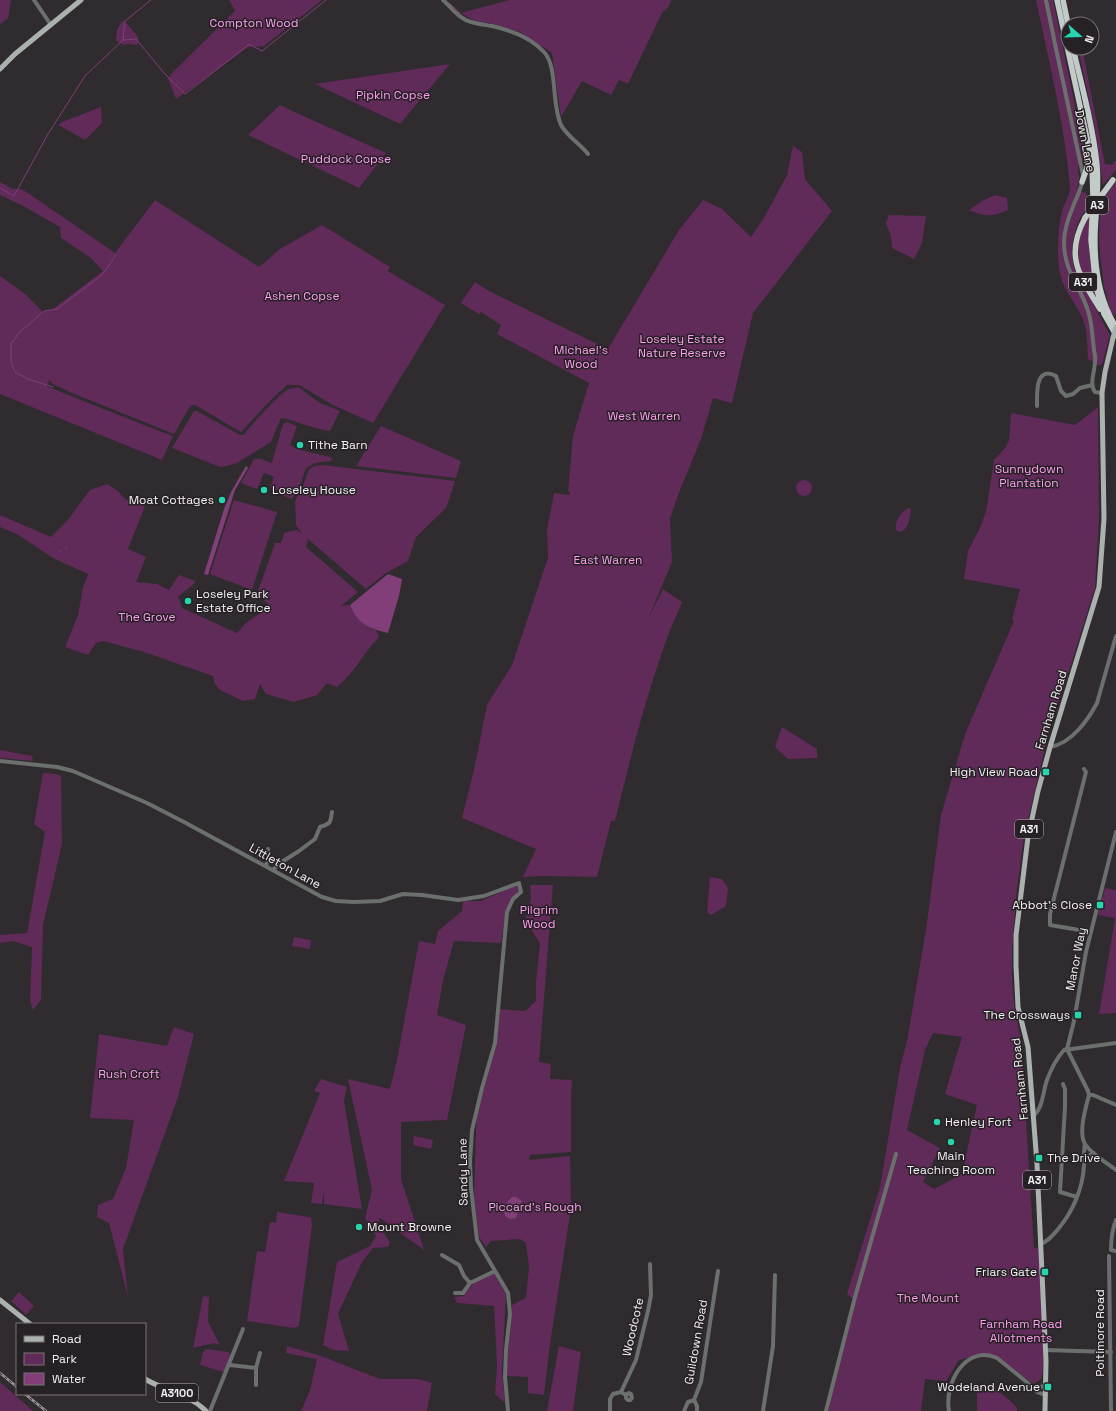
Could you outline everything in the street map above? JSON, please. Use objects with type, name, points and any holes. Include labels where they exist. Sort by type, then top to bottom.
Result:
[{"type":"highway","name":"A3","points":[[1057,0],[1083,117],[1092,170],[1093,198],[1091,240],[1095,280],[1099,299],[1114,337]]},
{"type":"highway","points":[[1063,0],[1066,16]]},
{"type":"highway","name":"A3","points":[[1076,56],[1097,164],[1098,191],[1095,241],[1100,284],[1105,305],[1116,327]]},
{"type":"highway","points":[[1082,182],[1088,162],[1083,117]]},
{"type":"highway","name":"A31","points":[[1109,325],[1085,285],[1078,268],[1075,255],[1076,240],[1085,218],[1115,178]]},
{"type":"main road","points":[[0,69],[15,54],[81,0]]},
{"type":"main road","name":"Farnham Road","points":[[1045,1411],[1045,1350],[1034,1115],[1028,1047],[1018,1007],[1016,935],[1028,837],[1050,747],[1099,587],[1104,519],[1102,393],[1105,372],[1116,327]]},
{"type":"main road","points":[[0,1300],[29,1323]]},
{"type":"main road","name":"A3100","points":[[146,1380],[184,1396],[206,1411]]},
{"type":"street","points":[[34,0],[51,25]]},
{"type":"street","points":[[443,0],[459,16],[471,22],[508,30],[536,45],[544,52],[550,60],[552,68],[554,100],[562,126],[588,154]]},
{"type":"street","name":"Down Lane","points":[[1046,0],[1083,175],[1082,182],[1068,220],[1064,246],[1069,272],[1084,301],[1090,319],[1096,362],[1092,385]]},
{"type":"street","points":[[1037,406],[1039,378],[1046,374],[1056,376],[1061,391],[1066,396],[1073,394],[1080,388],[1092,385],[1095,392],[1102,393]]},
{"type":"street","points":[[1050,747],[1058,745],[1073,735],[1092,712],[1097,703],[1116,636]]},
{"type":"street","name":"Littleton Lane","points":[[0,761],[57,767],[73,771],[147,803],[322,897],[336,901],[354,902],[380,900],[403,894],[458,900],[484,896],[519,883]]},
{"type":"street","points":[[1084,769],[1086,772],[1050,914],[1050,925],[1091,932]]},
{"type":"street","points":[[273,870],[280,862],[299,851],[315,839],[320,827],[328,825],[330,822],[332,812]]},
{"type":"street","name":"Manor Way","points":[[1067,1049],[1074,1021],[1091,932],[1116,832]]},
{"type":"street","points":[[266,866],[268,848]]},
{"type":"street","name":"Sandy Lane","points":[[508,1411],[504,1376],[510,1314],[508,1293],[477,1240],[470,1176],[472,1136],[482,1088],[495,1043],[507,912],[514,899],[521,892],[519,883]]},
{"type":"street","points":[[1034,1115],[1038,1112],[1052,1067],[1064,1050],[1116,1043]]},
{"type":"street","points":[[1040,1244],[1044,1243],[1053,1235],[1067,1218],[1077,1197],[1084,1166],[1084,1115],[1089,1095],[1067,1049]]},
{"type":"street","points":[[1063,1084],[1065,1089],[1065,1107],[1060,1192],[1077,1197]]},
{"type":"street","points":[[1089,1095],[1093,1095],[1116,1105]]},
{"type":"street","points":[[1085,1144],[1116,1170]]},
{"type":"street","points":[[1084,1158],[1094,1153]]},
{"type":"street","points":[[826,1411],[854,1297],[896,1154]]},
{"type":"street","points":[[1116,1220],[1112,1231],[1111,1242],[1111,1250],[1116,1251]]},
{"type":"street","points":[[442,1255],[459,1265],[464,1276],[470,1283]]},
{"type":"street","name":"Poltimore Road","points":[[1109,1256],[1111,1352],[1114,1358],[1111,1411]]},
{"type":"street","name":"Woodcote","points":[[610,1411],[610,1399],[613,1394],[621,1392],[636,1360],[648,1311],[650,1295],[650,1264]]},
{"type":"street","points":[[455,1293],[463,1293],[470,1283],[495,1271]]},
{"type":"street","name":"Guildown Road","points":[[684,1411],[688,1402],[694,1400],[701,1382],[718,1271]]},
{"type":"street","points":[[763,1411],[773,1346],[775,1275]]},
{"type":"street","points":[[1110,1289],[1116,1290]]},
{"type":"street","points":[[210,1411],[230,1365],[243,1329]]},
{"type":"street","points":[[1045,1350],[1111,1352]]},
{"type":"street","points":[[256,1385],[256,1368],[260,1353]]},
{"type":"street","points":[[949,1411],[949,1390],[954,1376],[961,1365],[982,1354],[991,1355],[997,1358],[1037,1392],[1045,1395]]},
{"type":"street","points":[[230,1365],[256,1368]]},
{"type":"street","points":[[1034,1388],[1045,1386]]},
{"type":"street","points":[[621,1392],[626,1395]]},
{"type":"street","points":[[694,1400],[697,1411]]},
{"type":"green space","points":[[0,0],[11,0],[8,18],[0,24]]},
{"type":"green space","name":"Compton Wood","points":[[229,0],[322,0],[264,46],[248,47],[176,99],[168,79],[171,74],[235,11]]},
{"type":"green space","points":[[509,0],[671,0],[669,6],[662,13],[628,84],[619,80],[611,95],[582,81],[561,117],[552,53],[520,32],[473,20],[461,13]]},
{"type":"green space","points":[[1036,0],[1053,0],[1060,34],[1060,56],[1065,56],[1085,154],[1084,161],[1078,165],[1079,179],[1077,190],[1086,193],[1088,205],[1079,221],[1075,233],[1072,246],[1072,260],[1078,278],[1110,335],[1102,365],[1098,365],[1088,359],[1085,325],[1060,275],[1058,240],[1062,211],[1070,188],[1068,164],[1051,70]]},
{"type":"green space","points":[[122,21],[128,25],[138,37],[138,45],[123,45],[116,40],[117,30]]},
{"type":"green space","points":[[1080,56],[1084,56],[1105,164],[1112,165],[1116,160],[1116,170],[1103,185],[1095,128]]},
{"type":"green space","name":"Pipkin Copse","points":[[450,64],[400,124],[315,84]]},
{"type":"green space","name":"Puddock Copse","points":[[280,105],[386,153],[359,188],[248,135]]},
{"type":"green space","points":[[101,107],[102,123],[85,140],[58,125],[62,122]]},
{"type":"green space","name":"Loseley Estate Nature Reserve","points":[[793,146],[802,152],[805,179],[832,211],[753,313],[732,403],[713,398],[701,439],[678,495],[670,519],[672,562],[648,619],[663,589],[682,602],[667,637],[649,692],[615,821],[611,821],[597,877],[523,877],[536,849],[462,818],[474,770],[487,705],[512,665],[548,558],[547,530],[554,493],[569,495],[570,492],[568,491],[573,436],[589,383],[497,334],[501,325],[481,312],[479,314],[461,303],[475,282],[489,291],[608,349],[679,230],[703,200],[722,209],[751,237],[764,218],[787,175]]},
{"type":"green space","points":[[1116,181],[1115,316],[1111,313],[1104,286],[1099,235],[1101,202]]},
{"type":"green space","name":"Ashen Copse","points":[[0,182],[13,189],[21,189],[28,193],[115,253],[155,200],[259,267],[280,249],[322,225],[390,267],[388,271],[445,305],[373,423],[333,405],[299,385],[287,385],[241,432],[195,405],[192,405],[174,434],[72,393],[53,384],[49,380],[46,386],[173,436],[162,460],[0,394],[0,276],[25,294],[43,312],[53,309],[103,271],[91,258],[61,238],[60,227],[0,195]]},
{"type":"green space","points":[[995,195],[1007,198],[1008,210],[998,214],[984,215],[969,210],[982,201]]},
{"type":"green space","points":[[889,215],[926,216],[922,243],[914,259],[892,248],[891,236],[886,224]]},
{"type":"green space","points":[[1089,217],[1089,250],[1096,300],[1081,269],[1078,249],[1083,229]]},
{"type":"green space","points":[[298,387],[320,403],[340,411],[330,431],[281,418],[271,442],[237,463],[220,467],[172,448],[194,411],[197,411],[240,435],[243,435],[278,398],[289,389]]},
{"type":"green space","name":"The Mount","points":[[1098,407],[1099,519],[1095,588],[1056,712],[1050,720],[1047,730],[1042,761],[1024,836],[1016,896],[1012,950],[1014,1004],[1021,1041],[1034,1248],[1039,1248],[1044,1362],[1041,1379],[1034,1384],[997,1358],[982,1354],[959,1360],[946,1381],[925,1379],[921,1411],[829,1411],[830,1399],[855,1301],[847,1294],[880,1187],[900,1068],[907,1041],[926,930],[941,815],[965,734],[1014,621],[1012,620],[1020,589],[964,579],[968,551],[986,512],[994,460],[1006,447],[1009,440],[1011,413],[1075,425]],"holes":[[[933,1033],[962,1037],[945,1094],[977,1105],[962,1174],[934,1189],[923,1182],[940,1148],[907,1130],[925,1050]]]},
{"type":"green space","points":[[287,422],[297,426],[290,445],[300,450],[332,458],[331,461],[315,463],[305,470],[300,486],[292,499],[278,494],[278,491],[270,487],[274,477],[264,473],[257,489],[241,483],[254,459],[261,459],[272,463],[283,424]]},
{"type":"green space","points":[[381,426],[461,461],[456,478],[356,466]]},
{"type":"green space","name":"The Grove","points":[[323,465],[455,481],[446,508],[416,537],[408,561],[386,573],[366,589],[308,539],[306,547],[358,592],[341,606],[350,605],[360,620],[367,626],[376,630],[379,637],[368,649],[349,676],[337,687],[327,683],[317,695],[294,702],[266,694],[260,684],[255,699],[243,701],[220,690],[215,684],[213,676],[144,652],[103,641],[96,643],[88,655],[65,647],[78,615],[83,588],[88,574],[53,558],[17,534],[0,527],[0,515],[51,537],[67,521],[90,490],[107,484],[118,491],[125,499],[145,506],[128,549],[146,557],[136,582],[157,584],[169,590],[179,575],[195,581],[194,584],[179,596],[178,595],[182,608],[237,633],[246,623],[270,606],[257,594],[275,543],[281,543],[284,533],[297,530],[302,534],[296,525],[295,501],[303,486],[309,469],[315,466]]},
{"type":"green space","points":[[801,480],[807,480],[812,485],[810,494],[807,496],[801,496],[796,491],[796,485]]},
{"type":"green space","points":[[234,500],[277,512],[252,590],[210,574]]},
{"type":"green space","points":[[906,509],[911,509],[907,526],[899,532],[896,530],[897,520]]},
{"type":"green space","points":[[782,727],[817,749],[817,758],[788,759],[775,747]]},
{"type":"green space","points":[[0,750],[32,756],[33,761],[0,758]]},
{"type":"green space","points":[[43,773],[61,776],[62,844],[43,925],[41,1000],[33,1010],[30,1000],[32,947],[13,941],[0,943],[0,935],[27,933],[45,832],[34,824]]},
{"type":"green space","points":[[710,877],[722,879],[728,888],[726,906],[711,915],[707,912]]},
{"type":"green space","points":[[517,885],[519,890],[506,909],[501,943],[454,941],[443,980],[437,1015],[466,1025],[447,1120],[401,1122],[401,1179],[424,1250],[380,1218],[378,1225],[390,1242],[388,1247],[373,1248],[362,1262],[338,1314],[349,1351],[334,1350],[323,1345],[337,1262],[370,1246],[376,1236],[365,1218],[372,1190],[348,1079],[390,1089],[397,1060],[419,941],[435,944],[438,931],[462,911],[463,901],[481,901]]},
{"type":"green space","name":"Piccard's Rough","points":[[530,885],[553,885],[539,1062],[551,1064],[550,1079],[572,1080],[571,1152],[530,1155],[529,1160],[570,1156],[571,1208],[550,1344],[544,1395],[528,1393],[528,1377],[506,1376],[512,1305],[526,1298],[529,1267],[526,1243],[520,1239],[491,1241],[486,1247],[479,1237],[474,1196],[477,1113],[495,1049],[500,1009],[525,1011],[536,1001],[536,982],[540,943],[525,920],[531,899]]},
{"type":"green space","points":[[1105,888],[1116,890],[1116,1013],[1099,1014],[1115,918],[1098,915]]},
{"type":"green space","points":[[294,937],[311,940],[310,949],[292,946]]},
{"type":"green space","name":"Rush Croft","points":[[174,1027],[194,1034],[178,1097],[123,1249],[128,1297],[109,1223],[97,1217],[98,1205],[113,1199],[126,1168],[134,1120],[90,1118],[99,1034],[167,1046]]},
{"type":"green space","points":[[321,1079],[347,1087],[344,1101],[362,1209],[324,1204],[324,1191],[322,1204],[311,1203],[314,1183],[284,1181],[320,1093],[314,1091]]},
{"type":"green space","points":[[414,1136],[433,1140],[431,1149],[413,1145]]},
{"type":"green space","points":[[277,1212],[311,1218],[312,1225],[299,1326],[294,1328],[247,1321],[257,1251],[265,1252],[270,1222],[276,1223]]},
{"type":"green space","points":[[494,1273],[506,1294],[502,1371],[505,1403],[495,1394],[497,1365],[494,1306],[457,1303],[454,1297],[463,1296],[474,1283]]},
{"type":"green space","points":[[19,1292],[34,1306],[26,1315],[11,1301]]},
{"type":"green space","points":[[203,1296],[209,1297],[208,1322],[220,1345],[214,1343],[193,1348]]},
{"type":"green space","points":[[287,1346],[321,1356],[380,1379],[419,1379],[432,1383],[427,1411],[301,1411],[310,1390],[317,1359],[286,1353]]},
{"type":"green space","points":[[559,1346],[581,1352],[573,1411],[547,1411]]},
{"type":"green space","points":[[206,1349],[230,1353],[230,1358],[224,1372],[200,1365],[203,1352]]},
{"type":"green space","points":[[0,1382],[33,1411],[0,1411]]},
{"type":"green space","points":[[986,1386],[994,1388],[1003,1394],[1017,1408],[1017,1411],[977,1411],[977,1390]]},
{"type":"water","points":[[246,466],[248,468],[235,490],[208,575],[204,574],[224,509],[231,492]]},
{"type":"water","points":[[388,574],[402,579],[399,596],[388,633],[364,624],[356,617],[350,605]]},
{"type":"water","points":[[512,1197],[516,1197],[522,1201],[516,1218],[511,1219],[506,1217],[504,1213],[508,1201]]},
{"type":"waterway","points":[[123,40],[125,21],[151,0]]},
{"type":"waterway","points":[[0,188],[14,196],[48,134],[85,76],[123,40],[136,39],[164,73],[185,94],[249,44],[262,51],[326,0]]},
{"type":"waterway","points":[[449,3],[460,13]]},
{"type":"waterway","points":[[53,387],[28,379],[15,372],[11,361],[11,344],[19,333],[44,311],[57,309],[103,274],[116,255]]},
{"type":"railway","points":[[0,1373],[16,1386]]},
{"type":"railway","points":[[26,1395],[46,1411]]},
{"type":"place","name":"Tithe Barn","points":[[300,445]]},
{"type":"place","name":"Loseley House","points":[[264,490]]},
{"type":"place","name":"Moat Cottages","points":[[222,500]]},
{"type":"place","name":"Loseley Park Estate Office","points":[[188,601]]},
{"type":"place","name":"High View Road","points":[[1046,772]]},
{"type":"place","name":"Abbot's Close","points":[[1100,905]]},
{"type":"place","name":"The Crossways","points":[[1078,1015]]},
{"type":"place","name":"Henley Fort","points":[[937,1122]]},
{"type":"place","name":"Main Teaching Room","points":[[951,1142]]},
{"type":"place","name":"The Drive","points":[[1039,1158]]},
{"type":"place","name":"Mount Browne","points":[[359,1227]]},
{"type":"place","name":"Friars Gate","points":[[1045,1272]]},
{"type":"place","name":"Wodeland Avenue","points":[[1048,1387]]},
{"type":"park label","name":"Michael's Wood","points":[[581,357]]},
{"type":"park label","name":"West Warren","points":[[644,416]]},
{"type":"park label","name":"Sunnydown Plantation","points":[[1029,476]]},
{"type":"park label","name":"East Warren","points":[[608,560]]},
{"type":"park label","name":"Pilgrim Wood","points":[[539,917]]},
{"type":"park label","name":"Farnham Road Allotments","points":[[1021,1331]]}]
